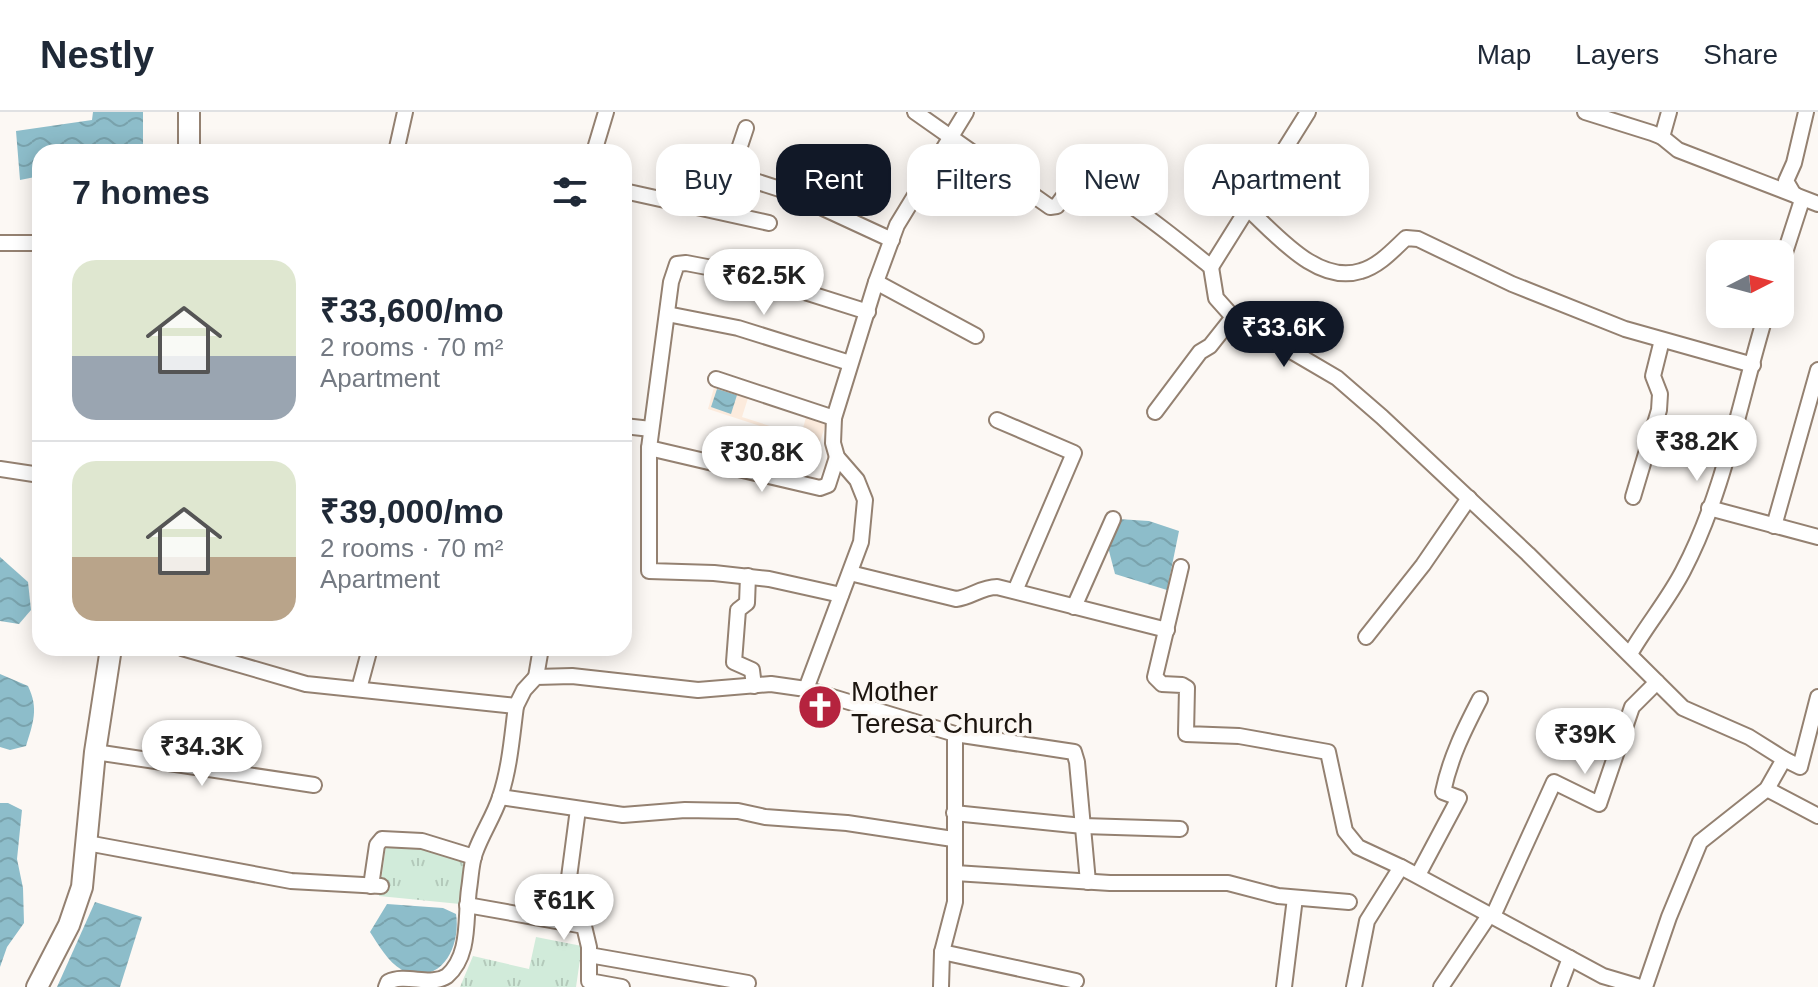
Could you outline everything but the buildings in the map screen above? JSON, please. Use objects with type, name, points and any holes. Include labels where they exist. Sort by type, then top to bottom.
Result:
[{"type":"street","points":[[189,112],[189,144]]},
{"type":"street","points":[[398,144],[405,112]]},
{"type":"street","points":[[596,144],[606,112]]},
{"type":"street","points":[[915,112],[1050,207],[1057,206],[1076,187],[1086,183],[1099,186],[1166,231],[1211,267]]},
{"type":"street","points":[[806,689],[861,542],[865,500],[857,480],[837,457],[833,443],[834,418],[876,282],[904,212],[966,112]]},
{"type":"street","points":[[1288,144],[1308,112]]},
{"type":"street","points":[[1585,112],[1662,137],[1678,150],[1818,204]]},
{"type":"street","points":[[1662,137],[1669,112]]},
{"type":"street","points":[[1802,200],[1786,181],[1794,163],[1806,112]]},
{"type":"street","points":[[746,128],[733,174],[786,191],[892,240]]},
{"type":"street","points":[[632,193],[769,223]]},
{"type":"street","points":[[1789,240],[1802,200]]},
{"type":"street","points":[[1242,216],[1211,267],[1216,298],[1233,317],[1337,378],[1469,498],[1683,708],[1749,737],[1800,767],[1818,697]]},
{"type":"street","points":[[1256,216],[1303,257],[1338,274],[1362,271],[1381,261],[1406,238],[1418,239],[1512,284],[1625,329],[1753,365]]},
{"type":"street","points":[[0,243],[32,243]]},
{"type":"street","points":[[841,595],[748,576],[649,571],[649,448],[671,282],[677,264],[681,262],[754,276],[868,312]]},
{"type":"street","points":[[876,282],[976,336]]},
{"type":"street","points":[[667,314],[738,328],[850,363]]},
{"type":"street","points":[[1155,412],[1200,352],[1210,346],[1233,317]]},
{"type":"street","points":[[1630,654],[1682,572],[1709,508],[1762,328]]},
{"type":"street","points":[[1633,497],[1659,410],[1660,394],[1653,376],[1662,340]]},
{"type":"street","points":[[1774,526],[1818,370]]},
{"type":"street","points":[[716,379],[834,418]]},
{"type":"street","points":[[997,420],[1074,453],[1015,591]]},
{"type":"street","points":[[632,427],[651,429]]},
{"type":"street","points":[[649,448],[820,488],[828,485],[837,457]]},
{"type":"street","points":[[0,469],[32,474]]},
{"type":"street","points":[[1366,637],[1423,565],[1469,498]]},
{"type":"street","points":[[1709,508],[1818,537]]},
{"type":"street","points":[[1074,607],[1113,519]]},
{"type":"street","points":[[1181,567],[1155,677],[1162,684],[1187,688],[1186,734],[1239,736],[1328,752],[1345,831],[1358,847],[1418,875],[1449,895],[1603,976],[1643,987],[1700,842],[1767,789],[1784,759]]},
{"type":"street","points":[[850,573],[956,599],[969,597],[984,587],[997,587],[1167,630]]},
{"type":"street","points":[[748,576],[747,603],[738,610],[734,662],[752,670],[754,686]]},
{"type":"street","points":[[37,987],[69,925],[82,887],[95,752],[110,656]]},
{"type":"street","points":[[210,656],[306,684],[516,706]]},
{"type":"street","points":[[359,689],[368,656]]},
{"type":"street","points":[[386,987],[395,978],[436,982],[452,970],[464,944],[474,857],[500,797],[512,747],[516,706],[524,690],[536,677],[540,656]]},
{"type":"street","points":[[536,677],[572,676],[698,690],[771,684],[806,689],[955,734],[1074,752],[1088,882]]},
{"type":"street","points":[[1441,987],[1491,915],[1554,782],[1599,804],[1632,707],[1657,682]]},
{"type":"street","points":[[1418,875],[1459,798],[1443,792],[1445,781],[1453,751],[1480,699]]},
{"type":"street","points":[[941,987],[942,952],[955,902],[955,734]]},
{"type":"street","points":[[95,752],[314,785]]},
{"type":"street","points":[[1767,789],[1818,816]]},
{"type":"street","points":[[500,797],[623,815],[685,810],[738,811],[765,817],[847,823],[953,839]]},
{"type":"street","points":[[563,923],[578,809]]},
{"type":"street","points":[[954,813],[1083,826],[1180,829]]},
{"type":"street","points":[[87,843],[291,881],[376,886],[377,845],[382,839],[422,841],[474,857]]},
{"type":"street","points":[[1354,987],[1367,921],[1401,867]]},
{"type":"street","points":[[955,873],[1088,882],[1228,883],[1295,898],[1349,902]]},
{"type":"street","points":[[1284,987],[1295,898]]},
{"type":"street","points":[[467,905],[584,926],[589,981],[622,987]]},
{"type":"street","points":[[942,952],[1076,981]]},
{"type":"street","points":[[589,955],[748,983]]},
{"type":"street","points":[[1559,987],[1570,958]]},
{"type":"shaded area","points":[[715,384],[827,420],[819,445],[708,409]],"holes":[[[748,398],[806,417],[801,436],[742,417]]]},
{"type":"green space","points":[[386,845],[416,845],[465,859],[460,904],[379,896]]},
{"type":"green space","points":[[536,937],[582,946],[576,987],[460,987],[473,956],[529,969]]},
{"type":"water","points":[[93,112],[143,112],[143,144],[32,144],[32,178],[20,180],[16,131],[92,120]]},
{"type":"water","points":[[717,389],[737,395],[731,414],[711,407]]},
{"type":"water","points":[[1118,519],[1149,521],[1179,531],[1167,590],[1115,574],[1108,547]]},
{"type":"water","points":[[0,557],[28,582],[31,610],[19,624],[0,621]]},
{"type":"water","points":[[0,674],[28,686],[34,709],[26,746],[10,750],[0,747]]},
{"type":"water","points":[[0,803],[8,803],[22,810],[17,859],[23,888],[24,923],[7,947],[0,967]]},
{"type":"water","points":[[95,902],[142,917],[120,987],[57,987]]},
{"type":"water","points":[[387,904],[443,908],[456,914],[452,950],[438,968],[416,974],[402,970],[384,952],[370,932]]},
{"type":"place","name":"Mother Teresa Church","points":[[820,707]]}]
